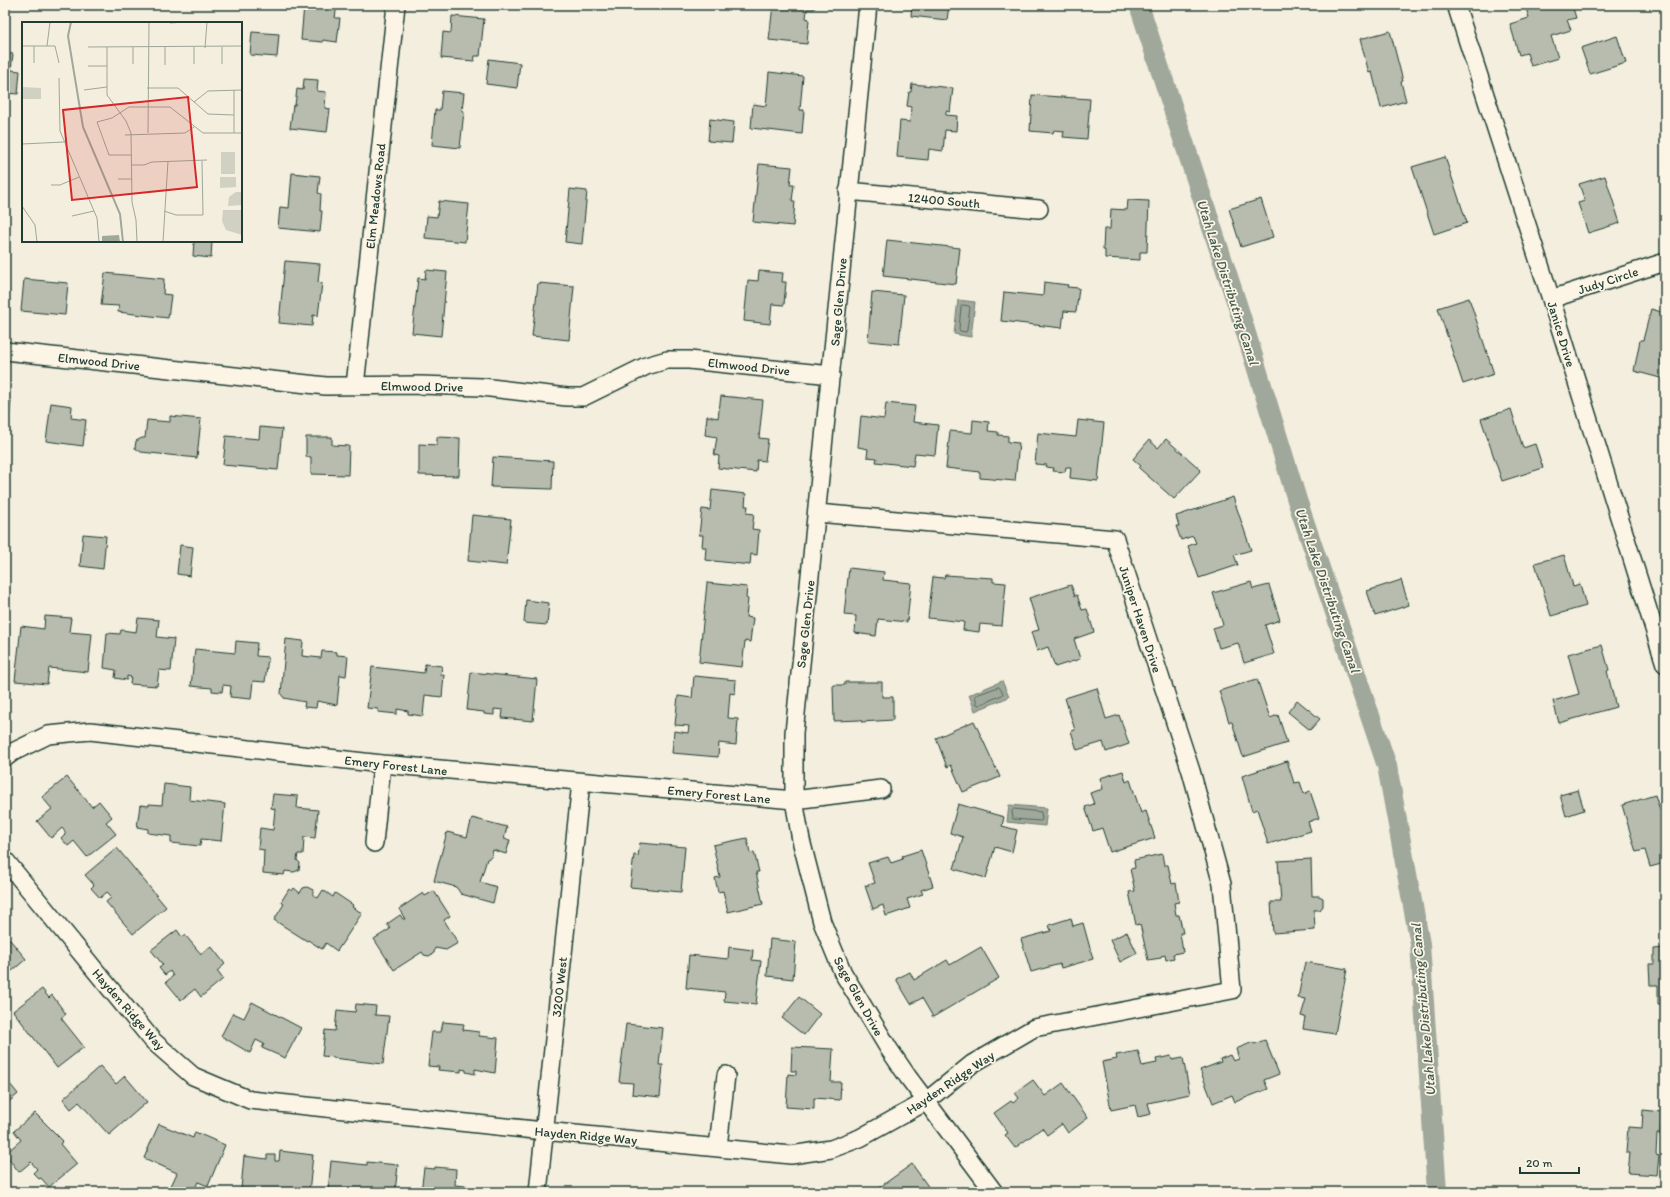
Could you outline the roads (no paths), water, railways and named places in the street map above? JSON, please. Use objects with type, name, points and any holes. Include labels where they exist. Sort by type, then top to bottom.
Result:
[{"type":"street","name":"Elm Meadows Road","points":[[355,386],[396,5]]},
{"type":"street","name":"Sage Glen Drive","points":[[868,5],[794,734],[794,800],[801,840],[822,922],[844,973],[889,1049],[925,1102],[994,1192]]},
{"type":"street","name":"Janice Drive","points":[[1456,5],[1552,299],[1665,664]]},
{"type":"street","name":"12400 South","points":[[848,191],[1040,209]]},
{"type":"street","name":"Judy Circle","points":[[1552,299],[1665,262]]},
{"type":"street","name":"Elmwood Drive","points":[[5,351],[326,386],[419,385],[482,387],[566,397],[583,397],[646,366],[667,360],[689,360],[831,375]]},
{"type":"street","name":"Juniper Haven Drive","points":[[816,513],[1115,539],[1191,771],[1222,884],[1232,990]]},
{"type":"street","name":"Emery Forest Lane","points":[[5,758],[13,752],[48,735],[90,731],[382,764],[794,800],[881,789]]},
{"type":"street","points":[[374,842],[382,764]]},
{"type":"street","name":"3200 West","points":[[538,1192],[581,782]]},
{"type":"street","name":"Hayden Ridge Way","points":[[5,860],[153,1041],[193,1076],[250,1100],[791,1155],[831,1149],[860,1138],[925,1102],[972,1064],[1034,1028],[1232,990]]},
{"type":"street","points":[[718,1147],[726,1075]]},
{"type":"water","points":[[958,300],[975,302],[971,337],[954,334]]},
{"type":"water","points":[[1002,681],[1009,697],[975,711],[969,695]]},
{"type":"water","points":[[1009,805],[1047,808],[1045,826],[1007,822]]},
{"type":"waterway","name":"Utah Lake Distributing Canal","points":[[1139,5],[1238,307],[1297,500],[1387,766],[1420,944],[1437,1192]]}]
